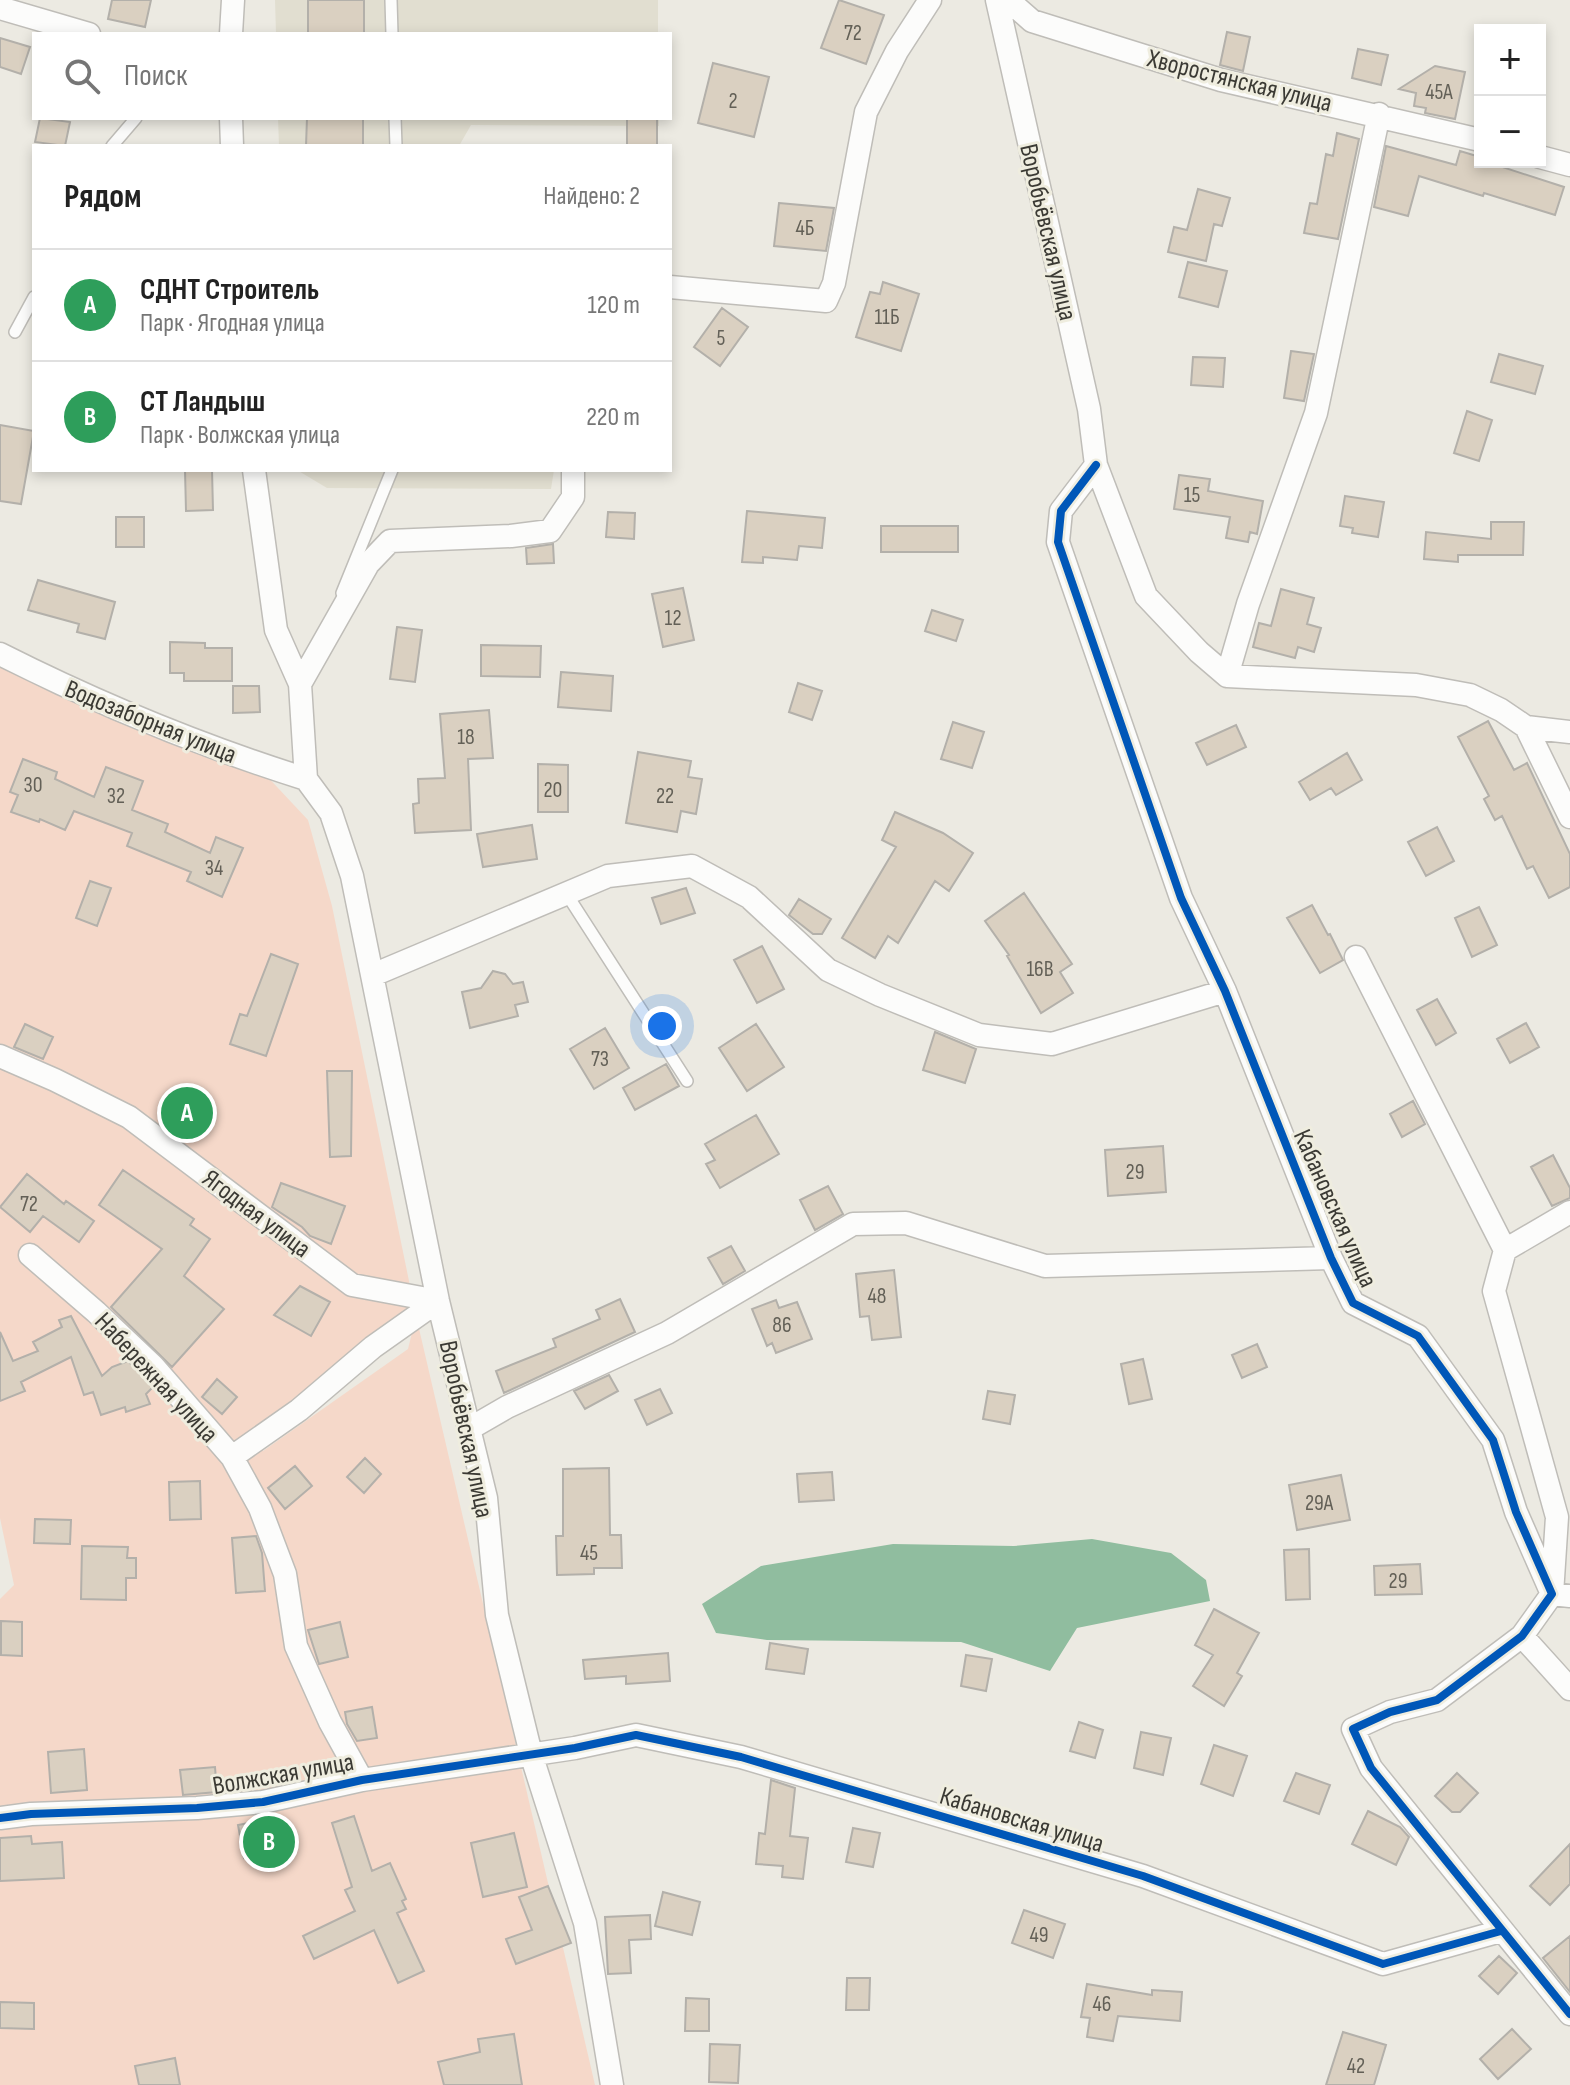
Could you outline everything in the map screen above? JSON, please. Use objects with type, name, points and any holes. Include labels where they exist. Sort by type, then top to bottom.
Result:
[{"type":"street","points":[[231,32],[233,0]]},
{"type":"street","points":[[672,287],[826,301],[834,283],[866,112],[897,51],[930,0]]},
{"type":"street","name":"Воробьёвская улица","points":[[997,0],[1089,409],[1096,465],[1146,596],[1199,652],[1227,676]]},
{"type":"street","name":"Хворостянская улица","points":[[1008,0],[1032,21],[1206,75],[1474,138]]},
{"type":"street","points":[[0,8],[82,32]]},
{"type":"street","points":[[1379,114],[1316,413],[1248,604],[1227,676],[1416,685],[1470,695],[1526,727],[1570,732]]},
{"type":"street","points":[[231,120],[232,144]]},
{"type":"street","points":[[1546,159],[1570,165]]},
{"type":"street","name":"Кабановская улица","points":[[1096,465],[1061,511],[1058,542],[1181,898],[1225,991],[1331,1258],[1353,1303],[1418,1336],[1493,1440],[1516,1512],[1561,1595]]},
{"type":"street","points":[[254,472],[276,630],[300,684],[306,779]]},
{"type":"street","points":[[300,684],[368,564],[390,541],[511,536],[550,531],[573,497],[573,472]]},
{"type":"street","name":"Водозаборная улица","points":[[0,654],[73,691],[227,754],[306,779]]},
{"type":"street","points":[[1526,727],[1570,817]]},
{"type":"street","name":"Воробьёвская улица","points":[[306,779],[331,813],[352,876],[438,1301],[486,1498],[497,1615],[527,1754],[585,1923],[612,2085]]},
{"type":"street","points":[[373,975],[608,876],[692,866],[749,897],[828,970],[880,995],[979,1035],[1052,1044],[1225,991]]},
{"type":"street","points":[[1356,957],[1505,1250],[1494,1291],[1557,1517],[1561,1595],[1522,1636],[1437,1700],[1390,1712],[1353,1729],[1371,1768],[1570,2014]]},
{"type":"street","name":"Ягодная улица","points":[[0,1056],[129,1117],[352,1285],[438,1301]]},
{"type":"street","points":[[1505,1250],[1570,1212]]},
{"type":"street","name":"Кабановская улица","points":[[469,1429],[507,1407],[667,1333],[853,1224],[906,1223],[1045,1266],[1331,1258]]},
{"type":"street","name":"Набережная улица","points":[[30,1255],[153,1366],[232,1457],[299,1410],[373,1347],[438,1301]]},
{"type":"street","points":[[232,1457],[260,1508],[285,1574],[296,1646],[330,1722],[362,1780]]},
{"type":"street","points":[[1522,1636],[1570,1689]]},
{"type":"street","name":"Кабановская улица","points":[[527,1754],[636,1735],[741,1757],[1143,1876],[1383,1964],[1501,1931]]},
{"type":"street","name":"Волжская улица","points":[[0,1818],[263,1802],[362,1780],[527,1754]]},
{"type":"lane","points":[[391,0],[392,32]]},
{"type":"lane","points":[[114,144],[134,120]]},
{"type":"lane","points":[[395,120],[396,144]]},
{"type":"lane","points":[[15,332],[32,301]]},
{"type":"lane","points":[[321,645],[391,472]]},
{"type":"lane","points":[[566,893],[687,1081]]},
{"type":"shaded area","points":[[275,0],[658,0],[658,32],[276,32]]},
{"type":"shaded area","points":[[278,120],[659,120],[659,126],[471,125],[460,144],[279,144]]},
{"type":"shaded area","points":[[300,472],[554,472],[551,489],[327,488]]},
{"type":"shaded area","points":[[0,663],[263,772],[308,820],[332,906],[417,1320],[595,2085],[0,2085],[0,1599],[14,1585],[0,1518]],"holes":[[[415,1321],[408,1349],[263,1451]]]},
{"type":"shaded area","points":[[1092,1539],[1171,1553],[1206,1580],[1210,1601],[1077,1628],[1050,1671],[961,1642],[767,1640],[716,1633],[702,1604],[761,1566],[893,1544],[1014,1546]]},
{"type":"building","points":[[112,0],[151,0],[145,27],[108,19]]},
{"type":"building","points":[[308,0],[364,0],[364,32],[308,32]]},
{"type":"building","points":[[839,0],[884,15],[866,64],[821,48]]},
{"type":"building","points":[[1227,32],[1250,37],[1243,71],[1220,65]]},
{"type":"building","points":[[0,38],[30,47],[21,74],[0,67]]},
{"type":"building","points":[[1358,49],[1388,55],[1381,85],[1352,78]]},
{"type":"building","points":[[713,63],[769,77],[754,137],[698,123]]},
{"type":"building","points":[[1435,66],[1465,72],[1455,119],[1425,113],[1426,108],[1414,106],[1416,93],[1399,89]]},
{"type":"building","points":[[40,120],[70,122],[65,144],[35,142]]},
{"type":"building","points":[[307,120],[363,120],[363,144],[306,144]]},
{"type":"building","points":[[627,120],[657,120],[657,144],[627,144]]},
{"type":"building","points":[[1337,133],[1359,139],[1338,239],[1304,233],[1310,203],[1317,204],[1326,154],[1333,156]]},
{"type":"building","points":[[1386,146],[1456,165],[1460,151],[1474,155],[1474,168],[1505,168],[1564,187],[1555,215],[1419,176],[1408,216],[1374,207]]},
{"type":"building","points":[[1198,189],[1230,198],[1222,226],[1214,224],[1206,261],[1168,252],[1174,227],[1187,230]]},
{"type":"building","points":[[779,203],[834,208],[826,251],[774,246]]},
{"type":"building","points":[[1188,262],[1227,271],[1218,307],[1179,297]]},
{"type":"building","points":[[883,282],[919,294],[901,351],[856,337],[870,292],[880,294]]},
{"type":"building","points":[[722,308],[748,327],[720,366],[694,347]]},
{"type":"building","points":[[1291,351],[1314,354],[1304,401],[1284,398]]},
{"type":"building","points":[[1499,354],[1543,366],[1535,394],[1491,382]]},
{"type":"building","points":[[1193,357],[1225,358],[1223,387],[1191,385]]},
{"type":"building","points":[[1467,411],[1492,420],[1479,461],[1454,453]]},
{"type":"building","points":[[0,425],[32,431],[21,504],[0,501]]},
{"type":"building","points":[[185,472],[212,472],[213,510],[186,511]]},
{"type":"building","points":[[1179,475],[1210,479],[1208,491],[1263,501],[1257,534],[1250,532],[1248,542],[1226,538],[1230,517],[1174,509]]},
{"type":"building","points":[[1345,496],[1384,502],[1378,537],[1352,533],[1353,528],[1340,526]]},
{"type":"building","points":[[747,511],[825,518],[822,548],[799,546],[797,560],[763,557],[763,563],[742,562]]},
{"type":"building","points":[[608,512],[635,513],[634,539],[606,537]]},
{"type":"building","points":[[116,517],[144,517],[144,547],[116,547]]},
{"type":"building","points":[[1491,522],[1524,522],[1523,555],[1458,555],[1458,562],[1424,559],[1426,532],[1491,539]]},
{"type":"building","points":[[881,526],[958,526],[958,552],[881,552]]},
{"type":"building","points":[[553,544],[554,563],[527,564],[526,548]]},
{"type":"building","points":[[38,580],[115,602],[105,639],[77,632],[79,624],[28,610]]},
{"type":"building","points":[[683,588],[694,640],[663,647],[652,594]]},
{"type":"building","points":[[1281,589],[1314,598],[1307,624],[1321,628],[1314,652],[1298,647],[1295,658],[1253,647],[1259,623],[1271,626]]},
{"type":"building","points":[[932,610],[963,620],[956,641],[925,631]]},
{"type":"building","points":[[397,627],[422,630],[415,682],[390,679]]},
{"type":"building","points":[[170,642],[205,643],[205,648],[232,648],[232,681],[184,681],[184,673],[170,673]]},
{"type":"building","points":[[481,645],[541,646],[540,677],[481,676]]},
{"type":"building","points":[[561,672],[613,676],[611,711],[558,707]]},
{"type":"building","points":[[798,683],[822,691],[812,720],[789,712]]},
{"type":"building","points":[[233,686],[259,686],[260,712],[233,713]]},
{"type":"building","points":[[489,710],[493,758],[468,759],[471,830],[415,833],[413,804],[419,803],[418,779],[445,778],[440,714]]},
{"type":"building","points":[[1488,721],[1514,770],[1527,763],[1570,854],[1570,887],[1549,898],[1533,866],[1527,869],[1502,816],[1495,820],[1484,799],[1489,796],[1458,737]]},
{"type":"building","points":[[953,722],[984,732],[972,768],[941,759]]},
{"type":"building","points":[[1236,725],[1246,747],[1207,765],[1196,743]]},
{"type":"building","points":[[638,752],[691,761],[688,777],[702,779],[696,814],[681,811],[677,832],[626,823]]},
{"type":"building","points":[[1347,753],[1362,780],[1336,795],[1331,788],[1310,800],[1299,782]]},
{"type":"building","points":[[23,759],[57,772],[55,779],[94,797],[106,767],[143,781],[132,810],[168,824],[165,832],[210,853],[216,837],[243,848],[222,897],[187,881],[191,872],[127,846],[132,833],[74,811],[65,830],[40,819],[39,822],[11,812],[18,795],[10,792]]},
{"type":"building","points":[[538,764],[568,765],[568,812],[538,812]]},
{"type":"building","points":[[895,812],[943,833],[973,853],[949,891],[935,881],[898,943],[888,936],[875,958],[842,938],[896,847],[882,840]]},
{"type":"building","points":[[532,825],[537,859],[483,867],[477,834]]},
{"type":"building","points":[[1437,827],[1454,861],[1426,876],[1408,842]]},
{"type":"building","points":[[90,881],[111,888],[97,926],[76,918]]},
{"type":"building","points":[[686,888],[695,913],[661,924],[652,898]]},
{"type":"building","points":[[1024,893],[1072,964],[1060,972],[1073,993],[1041,1013],[1009,955],[985,921]]},
{"type":"building","points":[[799,899],[831,919],[822,934],[813,934],[789,915]]},
{"type":"building","points":[[1312,905],[1343,960],[1320,973],[1287,918]]},
{"type":"building","points":[[1479,907],[1497,945],[1472,957],[1455,918]]},
{"type":"building","points":[[762,946],[784,989],[757,1003],[734,960]]},
{"type":"building","points":[[271,954],[298,964],[266,1056],[230,1044],[240,1014],[247,1016]]},
{"type":"building","points":[[493,971],[505,974],[513,984],[523,982],[528,1002],[515,1005],[518,1016],[470,1028],[462,992],[481,988]]},
{"type":"building","points":[[1437,999],[1456,1033],[1436,1045],[1417,1010]]},
{"type":"building","points":[[1526,1023],[1539,1047],[1510,1063],[1497,1039]]},
{"type":"building","points":[[25,1024],[53,1037],[43,1059],[14,1047]]},
{"type":"building","points":[[756,1024],[784,1067],[747,1091],[719,1048]]},
{"type":"building","points":[[605,1028],[629,1068],[594,1089],[570,1049]]},
{"type":"building","points":[[935,1032],[976,1049],[965,1083],[923,1070]]},
{"type":"building","points":[[666,1064],[679,1086],[635,1110],[623,1088]]},
{"type":"building","points":[[327,1071],[352,1071],[351,1156],[330,1157]]},
{"type":"building","points":[[1413,1101],[1425,1124],[1402,1137],[1390,1114]]},
{"type":"building","points":[[756,1115],[779,1154],[720,1188],[706,1164],[715,1160],[705,1144]]},
{"type":"building","points":[[1163,1146],[1166,1192],[1108,1196],[1105,1150]]},
{"type":"building","points":[[1553,1155],[1570,1188],[1570,1198],[1552,1206],[1531,1167]]},
{"type":"building","points":[[123,1170],[194,1219],[190,1225],[210,1239],[184,1276],[224,1309],[172,1367],[111,1307],[162,1249],[99,1205]]},
{"type":"building","points":[[27,1174],[64,1204],[66,1201],[94,1221],[79,1242],[43,1216],[30,1232],[0,1207]]},
{"type":"building","points":[[281,1183],[345,1206],[331,1244],[310,1236],[272,1207]]},
{"type":"building","points":[[828,1186],[843,1214],[815,1230],[800,1200]]},
{"type":"building","points":[[731,1246],[745,1271],[723,1284],[708,1258]]},
{"type":"building","points":[[894,1270],[901,1337],[872,1340],[869,1316],[860,1317],[856,1274]]},
{"type":"building","points":[[300,1286],[330,1302],[311,1336],[274,1315]]},
{"type":"building","points":[[620,1299],[635,1332],[504,1393],[496,1371],[556,1347],[553,1339],[600,1319],[596,1310]]},
{"type":"building","points":[[776,1300],[779,1308],[797,1302],[812,1339],[776,1353],[772,1343],[767,1346],[752,1309]]},
{"type":"building","points":[[71,1316],[102,1376],[112,1367],[128,1361],[153,1387],[146,1394],[150,1404],[126,1412],[125,1407],[101,1415],[93,1392],[84,1395],[71,1357],[21,1382],[25,1391],[0,1401],[0,1332],[13,1361],[38,1351],[33,1342],[62,1327],[59,1320]]},
{"type":"building","points":[[1257,1344],[1267,1367],[1242,1378],[1232,1355]]},
{"type":"building","points":[[1143,1359],[1152,1399],[1129,1404],[1121,1364]]},
{"type":"building","points":[[609,1375],[618,1391],[585,1409],[574,1391]]},
{"type":"building","points":[[217,1379],[237,1397],[222,1414],[202,1397]]},
{"type":"building","points":[[660,1389],[672,1413],[647,1425],[635,1400]]},
{"type":"building","points":[[988,1391],[1015,1395],[1010,1424],[983,1419]]},
{"type":"building","points":[[365,1458],[381,1474],[364,1493],[347,1477]]},
{"type":"building","points":[[295,1466],[312,1486],[285,1509],[268,1488]]},
{"type":"building","points":[[609,1468],[610,1535],[621,1535],[622,1568],[594,1568],[594,1574],[557,1575],[556,1536],[563,1536],[563,1469]]},
{"type":"building","points":[[832,1472],[834,1500],[799,1502],[797,1474]]},
{"type":"building","points":[[1341,1475],[1350,1520],[1297,1530],[1289,1485]]},
{"type":"building","points":[[200,1481],[201,1519],[170,1520],[169,1482]]},
{"type":"building","points":[[35,1519],[71,1520],[70,1544],[34,1543]]},
{"type":"building","points":[[256,1536],[262,1553],[265,1591],[236,1593],[232,1538]]},
{"type":"building","points":[[82,1546],[128,1547],[127,1558],[136,1558],[136,1578],[126,1578],[126,1600],[81,1599]]},
{"type":"building","points":[[1309,1549],[1310,1599],[1286,1600],[1284,1550]]},
{"type":"building","points":[[1420,1564],[1422,1594],[1375,1595],[1374,1566]]},
{"type":"building","points":[[1214,1609],[1259,1633],[1237,1673],[1242,1676],[1224,1706],[1193,1686],[1213,1655],[1195,1645]]},
{"type":"building","points":[[1,1621],[22,1622],[22,1656],[1,1655]]},
{"type":"building","points":[[340,1622],[348,1657],[319,1664],[308,1630]]},
{"type":"building","points":[[770,1643],[808,1649],[804,1674],[766,1669]]},
{"type":"building","points":[[668,1653],[670,1681],[626,1684],[626,1676],[585,1679],[583,1660]]},
{"type":"building","points":[[966,1655],[992,1659],[986,1691],[961,1686]]},
{"type":"building","points":[[372,1707],[377,1738],[357,1741],[347,1724],[345,1712]]},
{"type":"building","points":[[1079,1722],[1103,1730],[1095,1758],[1070,1751]]},
{"type":"building","points":[[1141,1732],[1171,1738],[1163,1775],[1134,1768]]},
{"type":"building","points":[[1214,1745],[1247,1756],[1233,1796],[1201,1784]]},
{"type":"building","points":[[84,1749],[87,1790],[51,1793],[48,1752]]},
{"type":"building","points":[[215,1767],[217,1792],[183,1795],[180,1770]]},
{"type":"building","points":[[1296,1773],[1330,1785],[1319,1814],[1284,1801]]},
{"type":"building","points":[[1457,1773],[1478,1793],[1460,1812],[1452,1812],[1435,1796]]},
{"type":"building","points":[[771,1780],[795,1788],[790,1836],[808,1838],[803,1879],[782,1877],[783,1866],[756,1864],[759,1833],[765,1834]]},
{"type":"building","points":[[1368,1811],[1400,1827],[1409,1837],[1396,1865],[1352,1844]]},
{"type":"building","points":[[354,1816],[372,1871],[390,1863],[406,1899],[402,1901],[406,1909],[397,1913],[424,1971],[398,1983],[374,1930],[314,1959],[303,1936],[355,1911],[345,1890],[352,1887],[332,1823]]},
{"type":"building","points":[[264,1820],[270,1853],[244,1858],[238,1825]]},
{"type":"building","points":[[853,1828],[880,1833],[873,1867],[846,1862]]},
{"type":"building","points":[[514,1833],[527,1887],[483,1897],[471,1843]]},
{"type":"building","points":[[31,1836],[32,1844],[62,1842],[64,1878],[0,1881],[0,1838]]},
{"type":"building","points":[[1570,1844],[1570,1884],[1550,1905],[1530,1886]]},
{"type":"building","points":[[548,1886],[571,1943],[516,1964],[506,1939],[532,1930],[519,1897]]},
{"type":"building","points":[[663,1892],[700,1902],[692,1935],[655,1926]]},
{"type":"building","points":[[1024,1910],[1065,1924],[1053,1958],[1012,1943]]},
{"type":"building","points":[[650,1915],[651,1939],[629,1940],[631,1973],[608,1974],[605,1917]]},
{"type":"building","points":[[1570,1936],[1570,1992],[1543,1958]]},
{"type":"building","points":[[1499,1956],[1517,1973],[1498,1994],[1479,1976]]},
{"type":"building","points":[[847,1978],[870,1978],[869,2010],[846,2010]]},
{"type":"building","points":[[1087,1984],[1152,1995],[1152,1990],[1182,1992],[1180,2021],[1118,2016],[1113,2041],[1087,2037],[1090,2018],[1081,2017]]},
{"type":"building","points":[[686,1998],[709,1999],[709,2031],[685,2031]]},
{"type":"building","points":[[0,2002],[34,2003],[34,2029],[0,2028]]},
{"type":"building","points":[[1512,2029],[1531,2049],[1498,2079],[1480,2059]]},
{"type":"building","points":[[1343,2032],[1386,2045],[1374,2085],[1326,2085]]},
{"type":"building","points":[[514,2034],[522,2085],[444,2085],[438,2062],[480,2052],[478,2039]]},
{"type":"building","points":[[710,2044],[740,2045],[738,2083],[709,2082]]},
{"type":"building","points":[[175,2058],[180,2085],[139,2085],[135,2066]]},
{"type":"cycle path","points":[[1096,465],[1061,511],[1058,542],[1181,898],[1225,991],[1331,1258],[1353,1303],[1418,1336],[1493,1440],[1516,1512],[1552,1594],[1522,1636],[1437,1700],[1390,1712],[1353,1729],[1371,1768],[1570,2014]]},
{"type":"cycle path","points":[[0,1818],[263,1802],[362,1780],[575,1748],[636,1735],[741,1757],[1143,1876],[1383,1964],[1501,1931]]},
{"type":"place","name":"СДНТ Строитель","points":[[187,1113]]},
{"type":"place","name":"СТ Ландыш","points":[[269,1842]]}]
